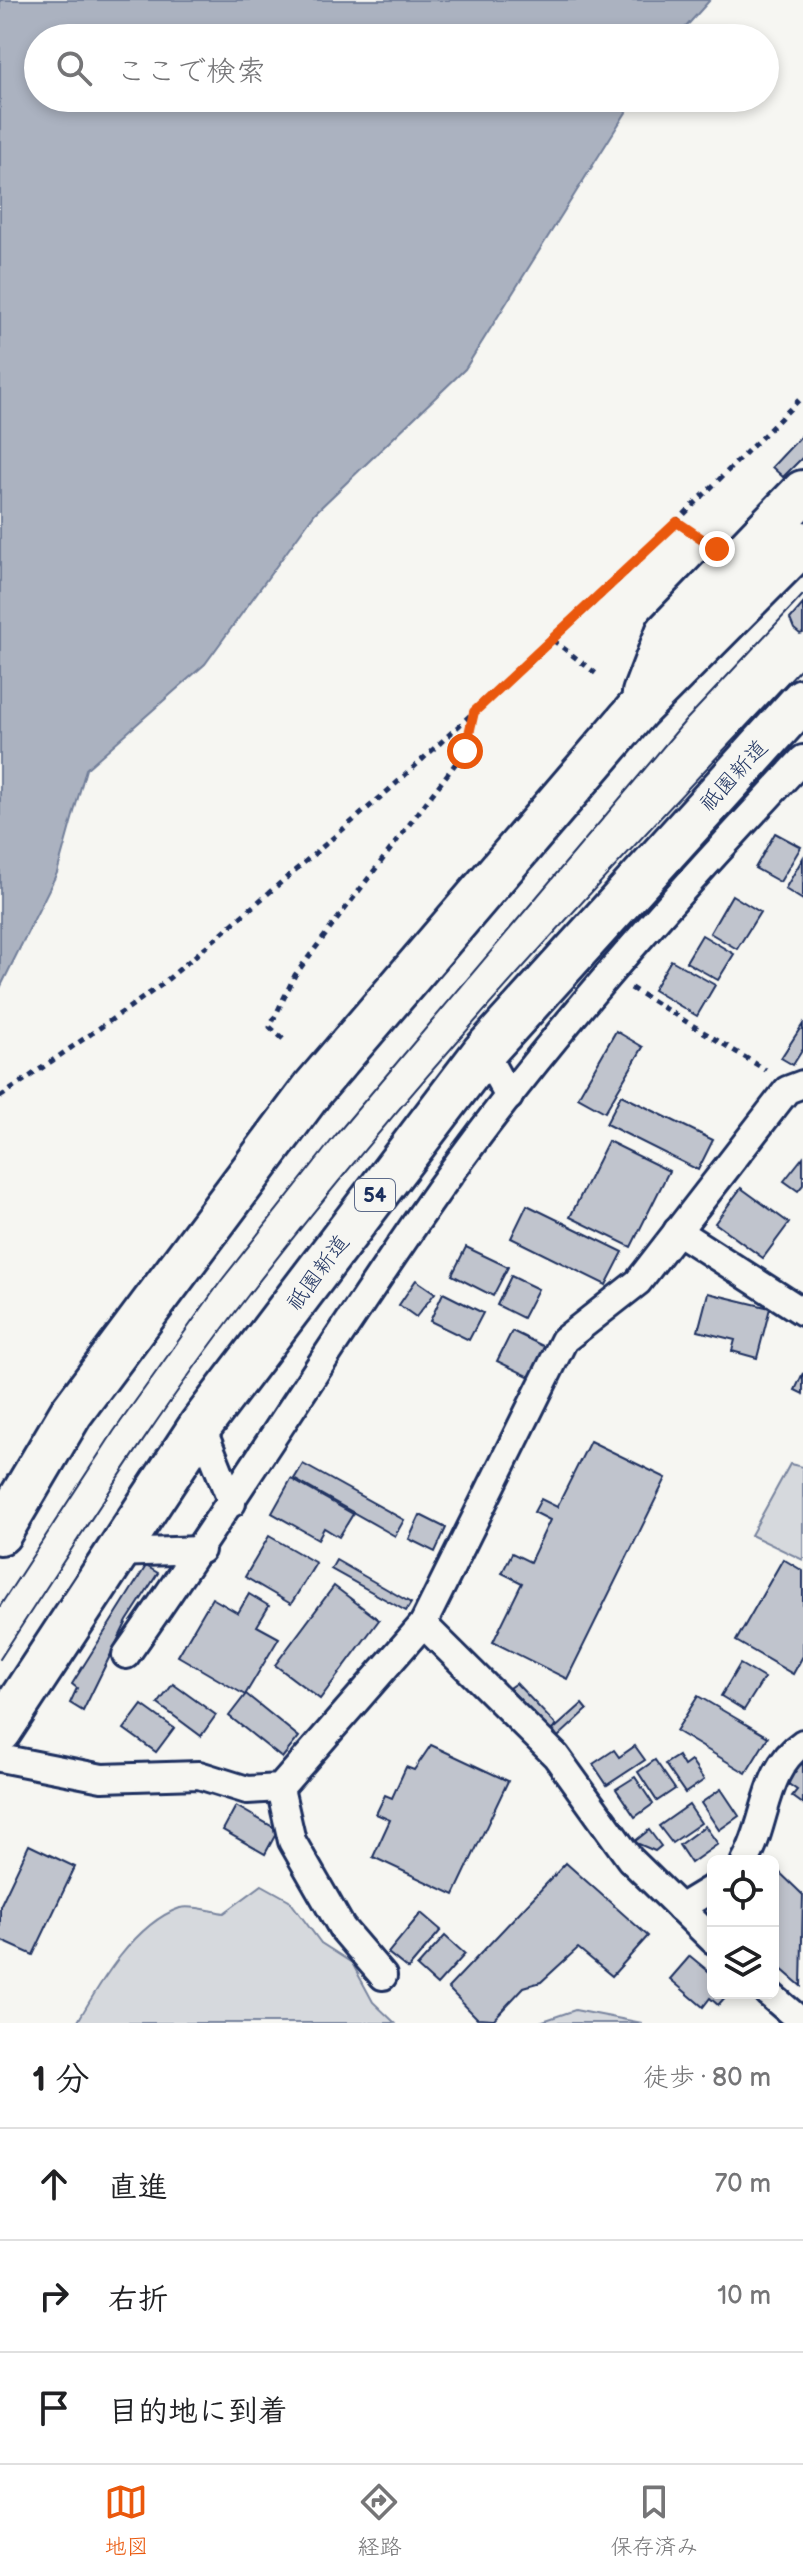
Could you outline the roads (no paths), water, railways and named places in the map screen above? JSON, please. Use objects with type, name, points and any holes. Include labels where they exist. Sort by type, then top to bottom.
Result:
[{"type":"highway","points":[[638,709],[667,633],[803,492]]},
{"type":"highway","points":[[0,1533],[71,1413],[313,1089],[638,709],[803,543]]},
{"type":"highway","name":"祇園新道","points":[[0,1731],[201,1425],[484,1052],[803,700]]},
{"type":"street","points":[[126,1655],[201,1550],[440,1188],[509,1097],[668,904],[803,759]]},
{"type":"street","points":[[484,1052],[509,1097]]},
{"type":"street","points":[[0,1758],[102,1778],[199,1775],[247,1790],[280,1788],[423,1624],[564,1340],[638,1282],[795,1087]]},
{"type":"street","points":[[677,1231],[803,1312]]},
{"type":"street","points":[[201,1425],[232,1503]]},
{"type":"street","points":[[116,1553],[201,1550]]},
{"type":"street","points":[[423,1624],[556,1756],[630,1859],[707,1934]]},
{"type":"street","points":[[749,1855],[757,1842],[775,1774],[790,1752],[803,1743]]},
{"type":"street","points":[[280,1788],[292,1841],[342,1928],[383,1976]]},
{"type":"street","points":[[680,1908],[707,1892]]},
{"type":"street","points":[[775,1999],[803,2023]]},
{"type":"tram line","points":[[0,1606],[114,1431],[221,1281],[335,1136],[686,720],[803,595]]},
{"type":"tram line","points":[[0,1659],[181,1386],[311,1215],[516,975],[803,666]]}]
